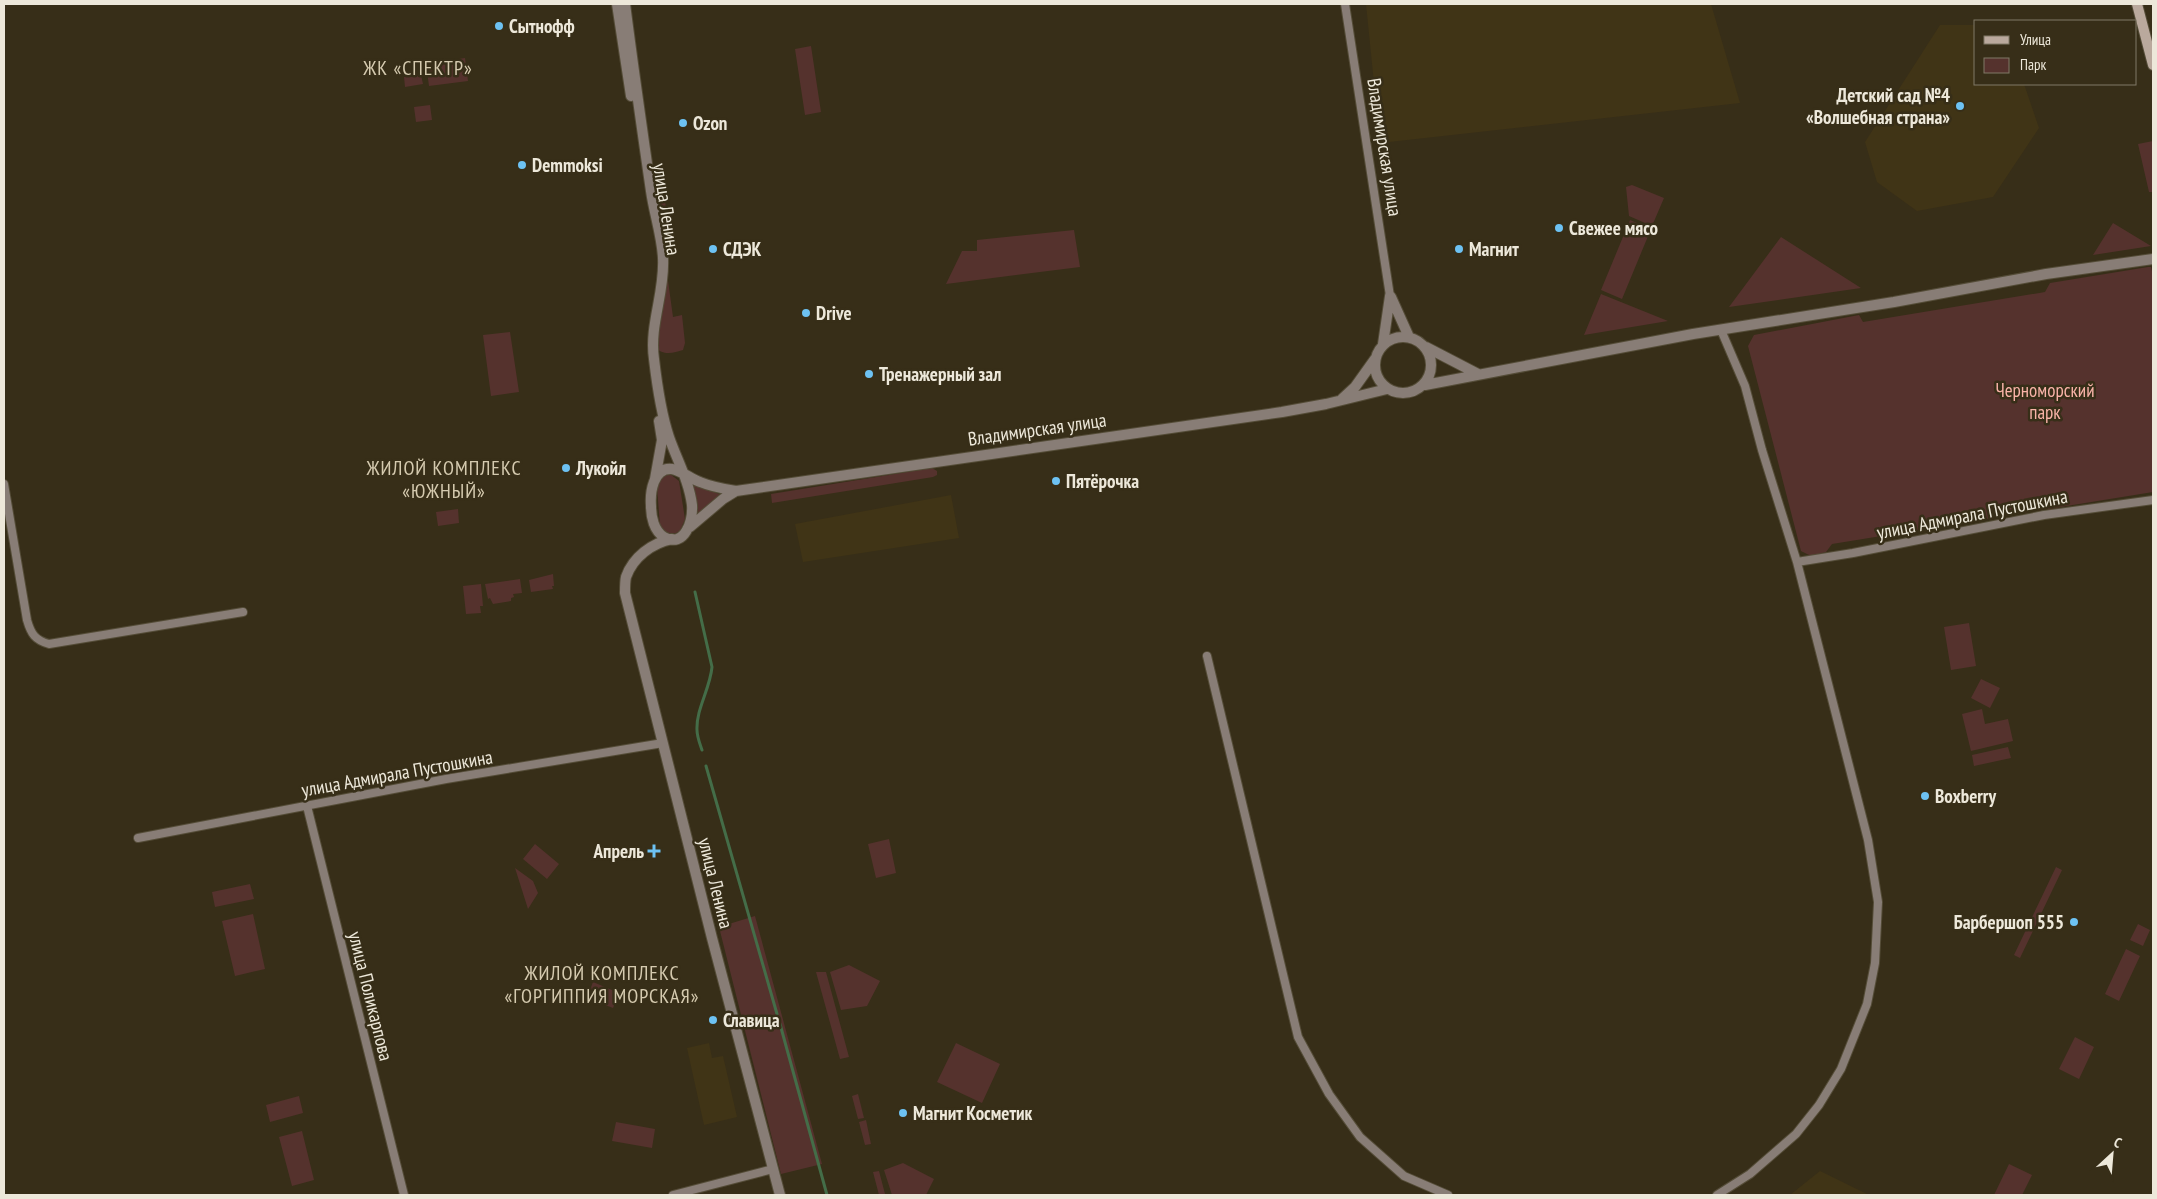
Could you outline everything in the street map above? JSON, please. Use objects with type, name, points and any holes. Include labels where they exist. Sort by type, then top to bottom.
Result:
[{"type":"main road","points":[[2137,4],[2153,65]]},
{"type":"street","name":"улица Ленина","points":[[617,4],[646,192],[659,259],[649,349],[662,440],[654,480]]},
{"type":"street","name":"улица Ленина","points":[[625,4],[652,198],[663,258],[661,291],[653,329],[654,359],[666,425],[684,475]]},
{"type":"street","name":"Владимирская улица","points":[[1345,4],[1390,296],[1409,337]]},
{"type":"street","points":[[1424,385],[1683,335],[1894,302],[2046,274],[2153,259]]},
{"type":"street","name":"Владимирская улица","points":[[1383,344],[1390,296]]},
{"type":"street","points":[[1717,1195],[1750,1174],[1796,1134],[1819,1105],[1841,1069],[1867,1004],[1874,963],[1878,920],[1878,902],[1868,840],[1796,562],[1745,386],[1721,330]]},
{"type":"street","points":[[1342,400],[1355,387],[1376,358],[1383,344],[1399,337],[1409,337],[1418,341],[1478,374]]},
{"type":"street","points":[[1376,358],[1375,365],[1378,379],[1387,389],[1407,394],[1416,391],[1424,385],[1431,373],[1432,360],[1426,347]]},
{"type":"street","name":"Владимирская улица","points":[[654,480],[662,472],[672,469],[718,488],[736,491],[1282,412],[1387,389]]},
{"type":"street","points":[[684,475],[689,487],[692,504],[692,518],[689,527]]},
{"type":"street","points":[[650,547],[653,535],[651,499],[654,480]]},
{"type":"street","points":[[4,484],[27,620],[30,631],[40,641],[49,644],[244,612]]},
{"type":"street","name":"Владимирская улица","points":[[650,547],[661,541],[682,536],[689,527],[723,499],[736,491]]},
{"type":"street","name":"улица Адмирала Пустошкина","points":[[1796,562],[2044,515],[2153,500]]},
{"type":"street","points":[[653,522],[657,530],[664,536],[673,539]]},
{"type":"street","name":"улица Ленина","points":[[650,547],[634,563],[626,577],[625,593],[780,1195]]},
{"type":"street","points":[[1207,656],[1298,1037],[1329,1094],[1360,1137],[1404,1176],[1448,1195]]},
{"type":"street","name":"улица Адмирала Пустошкина","points":[[138,838],[446,779],[663,743]]},
{"type":"street","name":"улица Поликарпова","points":[[307,806],[404,1195]]},
{"type":"street","points":[[673,1195],[773,1170]]},
{"type":"shaded area","points":[[1366,4],[1711,4],[1740,103],[1380,143]]},
{"type":"shaded area","name":"Детский сад №4 «Волшебная страна»","points":[[1940,25],[1974,25],[1974,85],[2024,85],[2039,128],[1993,197],[1917,211],[1877,182],[1865,142]]},
{"type":"shaded area","points":[[951,495],[959,538],[803,562],[795,524]]},
{"type":"shaded area","points":[[709,1043],[712,1058],[723,1056],[737,1117],[704,1125],[687,1048]]},
{"type":"shaded area","points":[[1820,1171],[1869,1195],[1790,1195]]},
{"type":"green space","points":[[811,46],[821,112],[805,115],[795,49]]},
{"type":"green space","points":[[465,58],[468,81],[429,86],[426,64]]},
{"type":"green space","points":[[421,75],[423,84],[405,87],[404,77]]},
{"type":"green space","points":[[430,105],[432,120],[416,122],[414,107]]},
{"type":"green space","points":[[2153,141],[2153,192],[2149,192],[2138,144]]},
{"type":"green space","points":[[1632,185],[1664,198],[1652,226],[1629,216],[1626,187]]},
{"type":"green space","points":[[660,195],[665,201],[668,221],[660,222],[673,317],[682,315],[685,343],[683,350],[668,353],[661,352],[656,347],[663,292],[655,197]]},
{"type":"green space","points":[[1630,220],[1651,229],[1622,299],[1601,290]]},
{"type":"green space","points":[[2113,223],[2151,246],[2093,255]]},
{"type":"green space","points":[[1074,230],[1080,267],[946,284],[962,251],[977,251],[977,240]]},
{"type":"green space","points":[[1781,237],[1861,288],[1729,307]]},
{"type":"green space","name":"Черноморский парк","points":[[2151,267],[2153,276],[2153,492],[1832,544],[1826,552],[1811,556],[1801,551],[1748,346],[1754,335],[1859,315],[1863,322],[2045,292],[2050,283]]},
{"type":"green space","points":[[1601,294],[1668,321],[1584,335]]},
{"type":"green space","points":[[510,332],[519,392],[491,396],[483,335]]},
{"type":"green space","points":[[932,468],[937,471],[937,475],[933,477],[772,503],[771,494]]},
{"type":"green space","points":[[670,474],[679,481],[685,519],[680,531],[677,533],[666,532],[660,526],[657,487],[659,478]]},
{"type":"green space","points":[[693,484],[719,494],[719,498],[696,517]]},
{"type":"green space","points":[[458,509],[459,523],[438,526],[436,512]]},
{"type":"green space","points":[[553,574],[553,589],[531,592],[529,580]]},
{"type":"green space","points":[[520,579],[522,593],[513,594],[514,597],[511,598],[511,601],[493,604],[490,598],[488,599],[485,584]]},
{"type":"green space","points":[[481,584],[483,606],[480,606],[481,613],[466,614],[463,586]]},
{"type":"green space","points":[[1969,623],[1976,666],[1951,670],[1944,627]]},
{"type":"green space","points":[[1981,679],[2000,688],[1990,708],[1971,698]]},
{"type":"green space","points":[[1982,709],[1985,724],[2008,719],[2013,741],[1971,751],[1962,714]]},
{"type":"green space","points":[[2008,747],[2011,758],[1974,766],[1972,755]]},
{"type":"green space","points":[[889,839],[896,873],[876,878],[868,844]]},
{"type":"green space","points":[[535,844],[559,864],[547,879],[523,859]]},
{"type":"green space","points":[[2056,867],[2062,870],[2020,958],[2014,955]]},
{"type":"green space","points":[[515,868],[533,881],[538,893],[528,909]]},
{"type":"green space","points":[[250,884],[254,899],[215,907],[212,892]]},
{"type":"green space","points":[[253,914],[265,969],[235,976],[222,921]]},
{"type":"green space","points":[[755,916],[822,1164],[781,1174],[719,927]]},
{"type":"green space","points":[[2138,924],[2150,930],[2143,946],[2130,940]]},
{"type":"green space","points":[[2126,949],[2140,956],[2119,1001],[2105,994]]},
{"type":"green space","points":[[849,965],[880,981],[867,1006],[841,1010],[830,972]]},
{"type":"green space","points":[[816,972],[826,972],[849,1057],[840,1059]]},
{"type":"green space","points":[[593,982],[619,993],[613,1008],[587,998]]},
{"type":"green space","points":[[2075,1037],[2094,1047],[2079,1079],[2059,1069]]},
{"type":"green space","points":[[956,1043],[1000,1064],[982,1103],[937,1082]]},
{"type":"green space","points":[[858,1094],[864,1118],[858,1119],[852,1096]]},
{"type":"green space","points":[[299,1096],[303,1113],[270,1122],[266,1105]]},
{"type":"green space","points":[[866,1120],[871,1144],[865,1145],[859,1122]]},
{"type":"green space","points":[[616,1122],[655,1129],[652,1148],[612,1141]]},
{"type":"green space","points":[[302,1131],[314,1180],[292,1186],[279,1137]]},
{"type":"green space","points":[[903,1163],[934,1179],[926,1195],[892,1195],[884,1170]]},
{"type":"green space","points":[[2009,1164],[2032,1175],[2022,1195],[1994,1195]]},
{"type":"green space","points":[[879,1171],[885,1194],[879,1195],[873,1172]]},
{"type":"waterway","points":[[695,592],[712,667],[697,722],[702,750]]},
{"type":"waterway","points":[[706,766],[777,1014]]},
{"type":"waterway","points":[[780,1024],[827,1195]]},
{"type":"place","name":"Сытнофф","points":[[499,26]]},
{"type":"place","name":"Детский сад №4 «Волшебная страна»","points":[[1960,106]]},
{"type":"place","name":"Ozon","points":[[683,123]]},
{"type":"place","name":"Demmoksi","points":[[522,165]]},
{"type":"place","name":"Свежее мясо","points":[[1559,228]]},
{"type":"place","name":"СДЭК","points":[[713,249]]},
{"type":"place","name":"Магнит","points":[[1459,249]]},
{"type":"place","name":"Drive","points":[[806,313]]},
{"type":"place","name":"Тренажерный зал","points":[[869,374]]},
{"type":"place","name":"Лукойл","points":[[566,468]]},
{"type":"place","name":"Пятёрочка","points":[[1056,481]]},
{"type":"place","name":"Boxberry","points":[[1925,796]]},
{"type":"place","name":"Апрель","points":[[654,851]]},
{"type":"place","name":"Барбершоп 555","points":[[2074,922]]},
{"type":"place","name":"Славица","points":[[713,1020]]},
{"type":"place","name":"Магнит Косметик","points":[[903,1113]]},
{"type":"district","name":"ЖК «СПЕКТР»","points":[[418,68]]},
{"type":"district","name":"ЖИЛОЙ КОМПЛЕКС «ЮЖНЫЙ»","points":[[444,480]]},
{"type":"district","name":"ЖИЛОЙ КОМПЛЕКС «ГОРГИППИЯ МОРСКАЯ»","points":[[602,984]]}]
